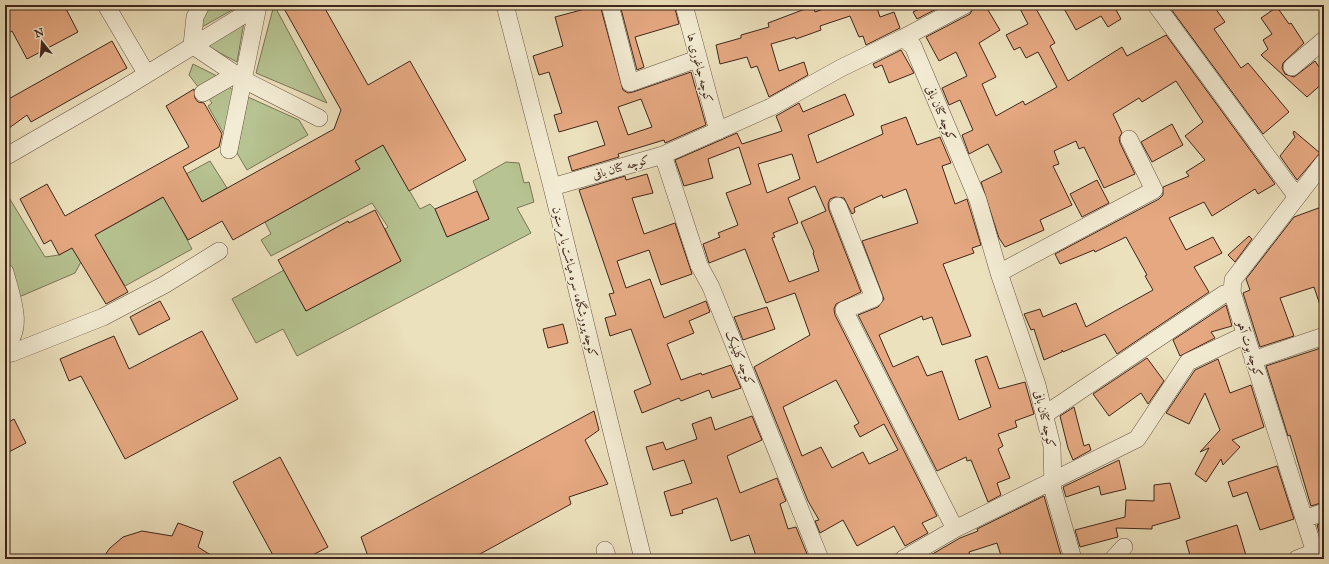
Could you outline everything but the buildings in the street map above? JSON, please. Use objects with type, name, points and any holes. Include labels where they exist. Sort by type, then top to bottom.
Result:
[{"type":"street","points":[[106,5],[146,73]]},
{"type":"street","points":[[192,45],[195,17],[201,5]]},
{"type":"street","name":"کوچه پرورشگاه، سره میاشت یا مرستون","points":[[505,5],[552,187],[643,559]]},
{"type":"street","points":[[610,5],[630,83],[697,59]]},
{"type":"street","name":"کوچه جاغوری ها","points":[[684,5],[697,59],[718,131]]},
{"type":"street","points":[[903,38],[964,5]]},
{"type":"street","points":[[1156,5],[1297,197]]},
{"type":"street","points":[[5,157],[121,90],[146,73],[258,6],[240,77],[229,150]]},
{"type":"street","name":"کوچه کتان بافی","points":[[552,187],[663,155],[771,107],[841,68],[903,38],[913,46],[978,200],[999,273],[1037,385],[1052,446],[1053,490],[1073,559]]},
{"type":"street","points":[[1292,67],[1324,40]]},
{"type":"street","points":[[192,45],[240,77],[319,118]]},
{"type":"street","points":[[203,93],[240,77]]},
{"type":"street","points":[[999,273],[1154,190],[1129,139]]},
{"type":"street","name":"کوچه کلینیک","points":[[663,155],[699,265],[711,287],[820,559]]},
{"type":"street","points":[[1044,415],[1224,294],[1232,292],[1233,280],[1324,162]]},
{"type":"street","points":[[838,206],[874,298],[844,310],[955,529]]},
{"type":"street","points":[[5,354],[103,317],[164,285],[219,251]]},
{"type":"street","points":[[5,272],[17,322],[11,341],[5,347]]},
{"type":"street","name":"کوچه بوت آهو","points":[[1232,292],[1316,556]]},
{"type":"street","points":[[903,559],[955,529],[1052,483],[1136,439],[1188,362],[1245,335]]},
{"type":"street","points":[[1253,360],[1324,336]]},
{"type":"street","points":[[1304,519],[1324,512]]},
{"type":"street","points":[[1296,559],[1316,556]]},
{"type":"green space","points":[[208,5],[241,5],[202,27],[199,21]]},
{"type":"green space","points":[[274,5],[327,103],[256,73]]},
{"type":"green space","points":[[244,22],[237,62],[203,44]]},
{"type":"green space","points":[[193,64],[219,77],[199,88],[189,75]]},
{"type":"green space","points":[[229,87],[234,91],[225,136],[208,106],[212,103],[209,99]]},
{"type":"green space","points":[[248,97],[299,120],[308,135],[247,170],[237,153]]},
{"type":"green space","points":[[383,145],[420,209],[430,204],[435,209],[447,237],[489,219],[473,181],[506,162],[519,163],[524,183],[529,182],[534,202],[517,208],[531,233],[297,356],[283,329],[256,343],[232,299],[284,270],[306,311],[401,261],[385,229],[388,227],[372,203],[271,256],[261,240],[271,234],[265,222],[360,169],[355,161]]},
{"type":"green space","points":[[210,161],[227,188],[175,217],[192,249],[125,286],[103,249],[81,262],[75,273],[12,300],[5,272],[5,191],[45,257],[59,255],[191,182],[186,174]]}]
